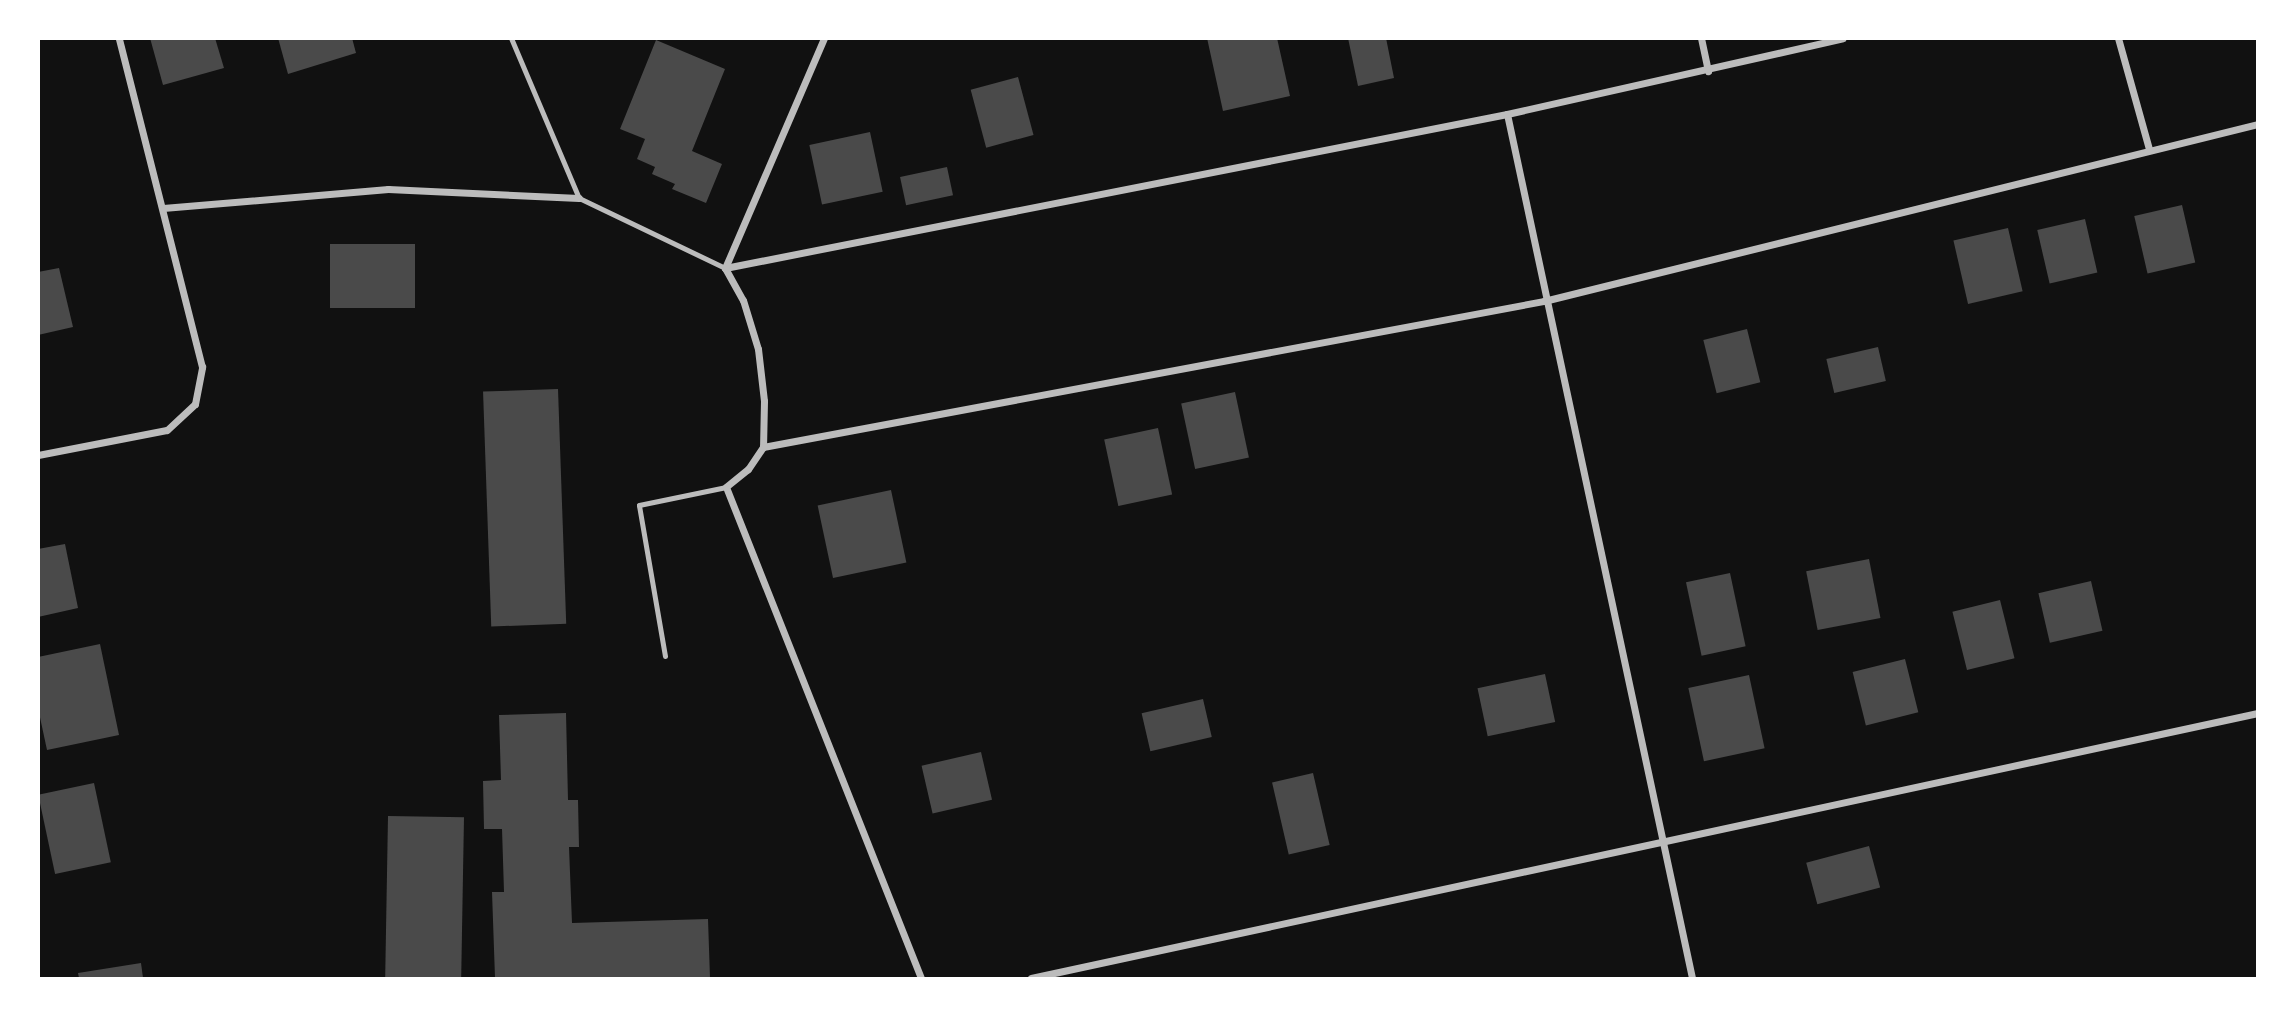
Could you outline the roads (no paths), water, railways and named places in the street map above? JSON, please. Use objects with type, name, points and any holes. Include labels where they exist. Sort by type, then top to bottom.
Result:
[{"type":"street","points":[[38,455],[167,430],[195,404],[202,367],[119,38]]},
{"type":"street","points":[[725,268],[824,38]]},
{"type":"street","points":[[1701,38],[1708,71]]},
{"type":"street","points":[[725,268],[1507,114],[1708,71],[1843,38]]},
{"type":"street","points":[[2118,38],[2148,149]]},
{"type":"street","points":[[1507,114],[1660,840],[1692,978]]},
{"type":"street","points":[[762,447],[1545,301],[2148,149],[2258,124]]},
{"type":"street","points":[[163,208],[388,189],[579,198]]},
{"type":"street","points":[[725,268],[743,300],[758,349],[764,401],[762,447],[748,469],[726,487],[921,978]]},
{"type":"street","points":[[1031,978],[1660,840],[2258,713]]},
{"type":"lane","points":[[511,38],[579,198],[725,268]]},
{"type":"lane","points":[[666,656],[639,505],[726,487]]}]
